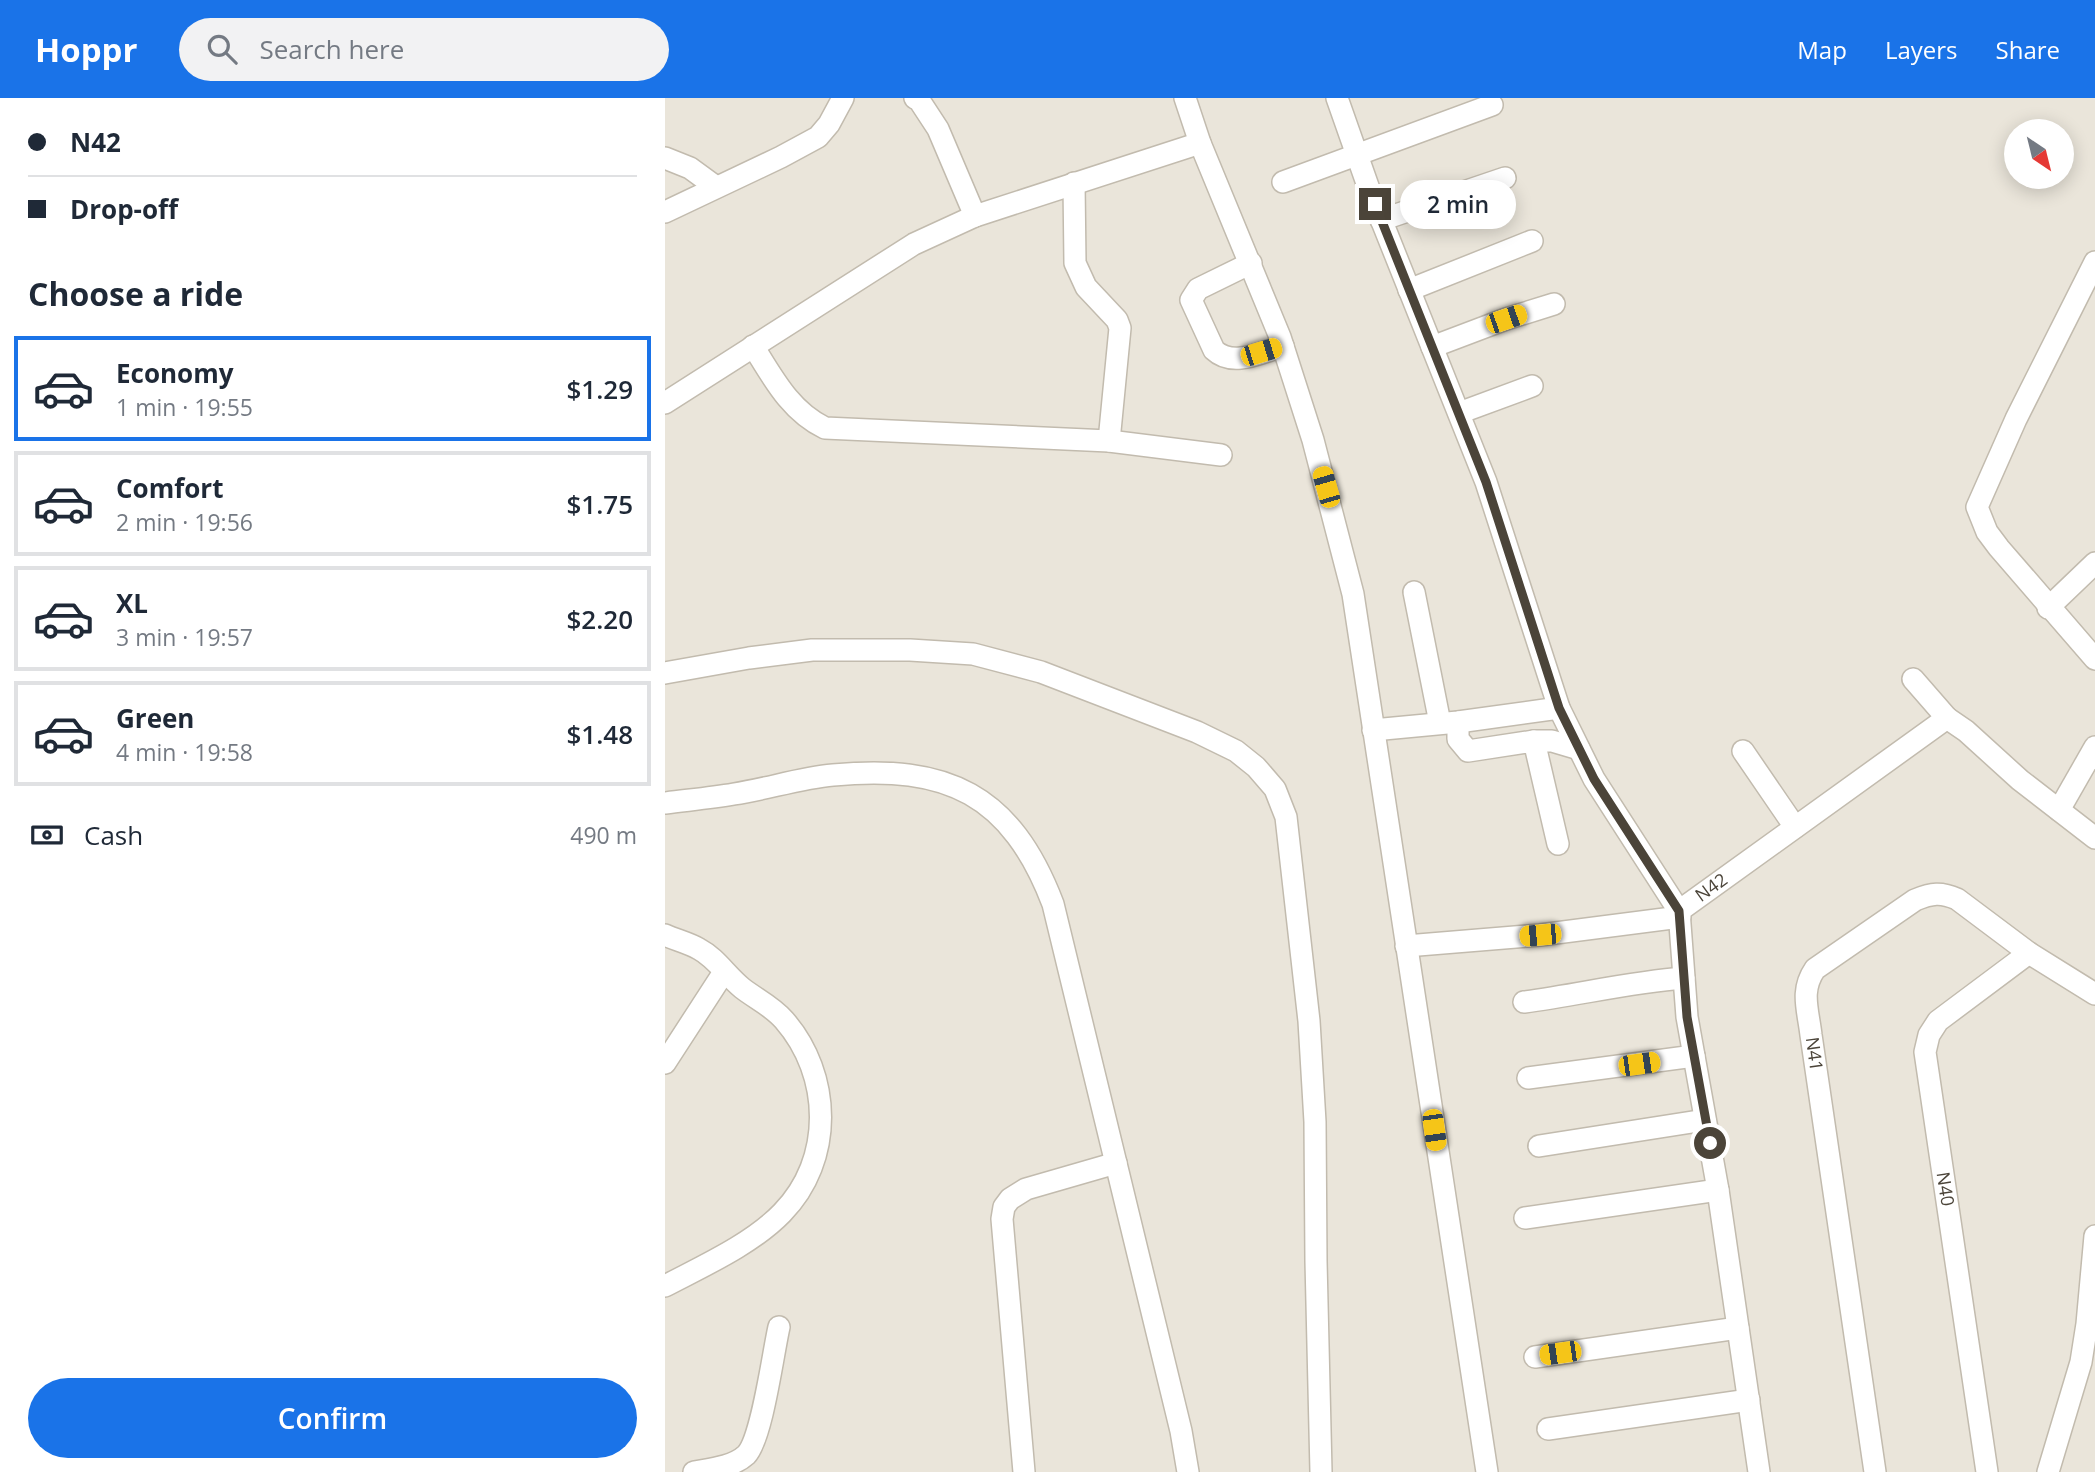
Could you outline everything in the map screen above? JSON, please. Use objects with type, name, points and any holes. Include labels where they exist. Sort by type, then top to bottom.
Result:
[{"type":"street","points":[[665,212],[818,137],[829,124],[843,98]]},
{"type":"street","points":[[1185,98],[1200,143],[1283,346],[1313,440],[1353,594],[1487,1472]]},
{"type":"street","points":[[1337,98],[1381,220],[1486,482],[1559,708],[1594,779],[1679,914],[1540,935],[1406,946]]},
{"type":"street","points":[[920,99],[938,129],[975,216]]},
{"type":"street","points":[[1283,182],[1492,105]]},
{"type":"street","points":[[665,403],[914,244],[975,216],[1200,143]]},
{"type":"street","points":[[665,159],[690,168],[716,187]]},
{"type":"street","points":[[1381,220],[1505,178]]},
{"type":"street","points":[[1075,183],[1075,263],[1086,287],[1117,320],[1120,328],[1109,441]]},
{"type":"street","points":[[1409,290],[1532,241]]},
{"type":"street","points":[[2095,262],[2016,419],[1977,507],[1987,532],[2095,659]]},
{"type":"street","points":[[1251,263],[1198,289],[1191,300],[1218,354],[1239,359],[1283,346]]},
{"type":"street","points":[[1432,347],[1554,304]]},
{"type":"street","points":[[753,346],[793,406],[807,419],[825,428],[1109,441],[1221,455]]},
{"type":"street","points":[[1459,413],[1532,386]]},
{"type":"street","points":[[2049,608],[2095,563]]},
{"type":"street","points":[[1414,592],[1449,723],[1468,751],[1534,741],[1552,741],[1579,749]]},
{"type":"street","points":[[665,673],[813,650],[910,650],[973,654],[1041,672],[1197,732],[1236,751],[1256,766],[1275,789],[1286,817],[1309,1021],[1315,1122],[1321,1472]]},
{"type":"street","points":[[1913,679],[1947,718],[1966,731],[2019,780],[2095,838]]},
{"type":"street","points":[[1373,730],[1559,708]]},
{"type":"street","name":"N42","points":[[1754,1471],[1749,1400],[1718,1189],[1687,1017],[1679,914],[1947,718]]},
{"type":"street","points":[[1534,741],[1558,844]]},
{"type":"street","points":[[2059,810],[2095,747]]},
{"type":"street","points":[[1743,751],[1795,827]]},
{"type":"street","points":[[665,803],[734,794],[832,775],[900,774],[932,778],[963,789],[987,804],[1008,823],[1039,869],[1053,904],[1181,1431],[1188,1472]]},
{"type":"street","name":"N41","points":[[1875,1472],[1809,1022],[1806,982],[1815,969],[1915,900],[1931,893],[1957,899],[2029,953],[2095,994]]},
{"type":"street","points":[[665,935],[700,949],[724,972],[778,1014],[810,1059],[821,1107],[816,1153],[805,1179],[783,1213],[720,1256],[665,1286]]},
{"type":"street","name":"N40","points":[[1987,1472],[1925,1052],[1929,1035],[1938,1021],[2029,953]]},
{"type":"street","points":[[665,1063],[724,972]]},
{"type":"street","points":[[1524,1002],[1576,996],[1634,983],[1684,978]]},
{"type":"street","points":[[1528,1078],[1694,1056]]},
{"type":"street","points":[[1539,1146],[1706,1119]]},
{"type":"street","points":[[1024,1472],[1006,1282],[1002,1219],[1004,1207],[1016,1194],[1026,1189],[1116,1163]]},
{"type":"street","points":[[1525,1218],[1718,1189]]},
{"type":"street","points":[[2048,1472],[2081,1362],[2095,1236]]},
{"type":"street","points":[[694,1472],[735,1463],[747,1454],[753,1444],[779,1327]]},
{"type":"street","points":[[1535,1357],[1738,1328]]},
{"type":"street","points":[[1548,1429],[1749,1400]]},
{"type":"shaded area","points":[[665,98],[2095,98],[2095,1472],[665,1472]]},
{"type":"route","points":[[1375,204],[1486,482],[1559,708],[1594,779],[1679,911],[1687,1017],[1710,1143]]}]
